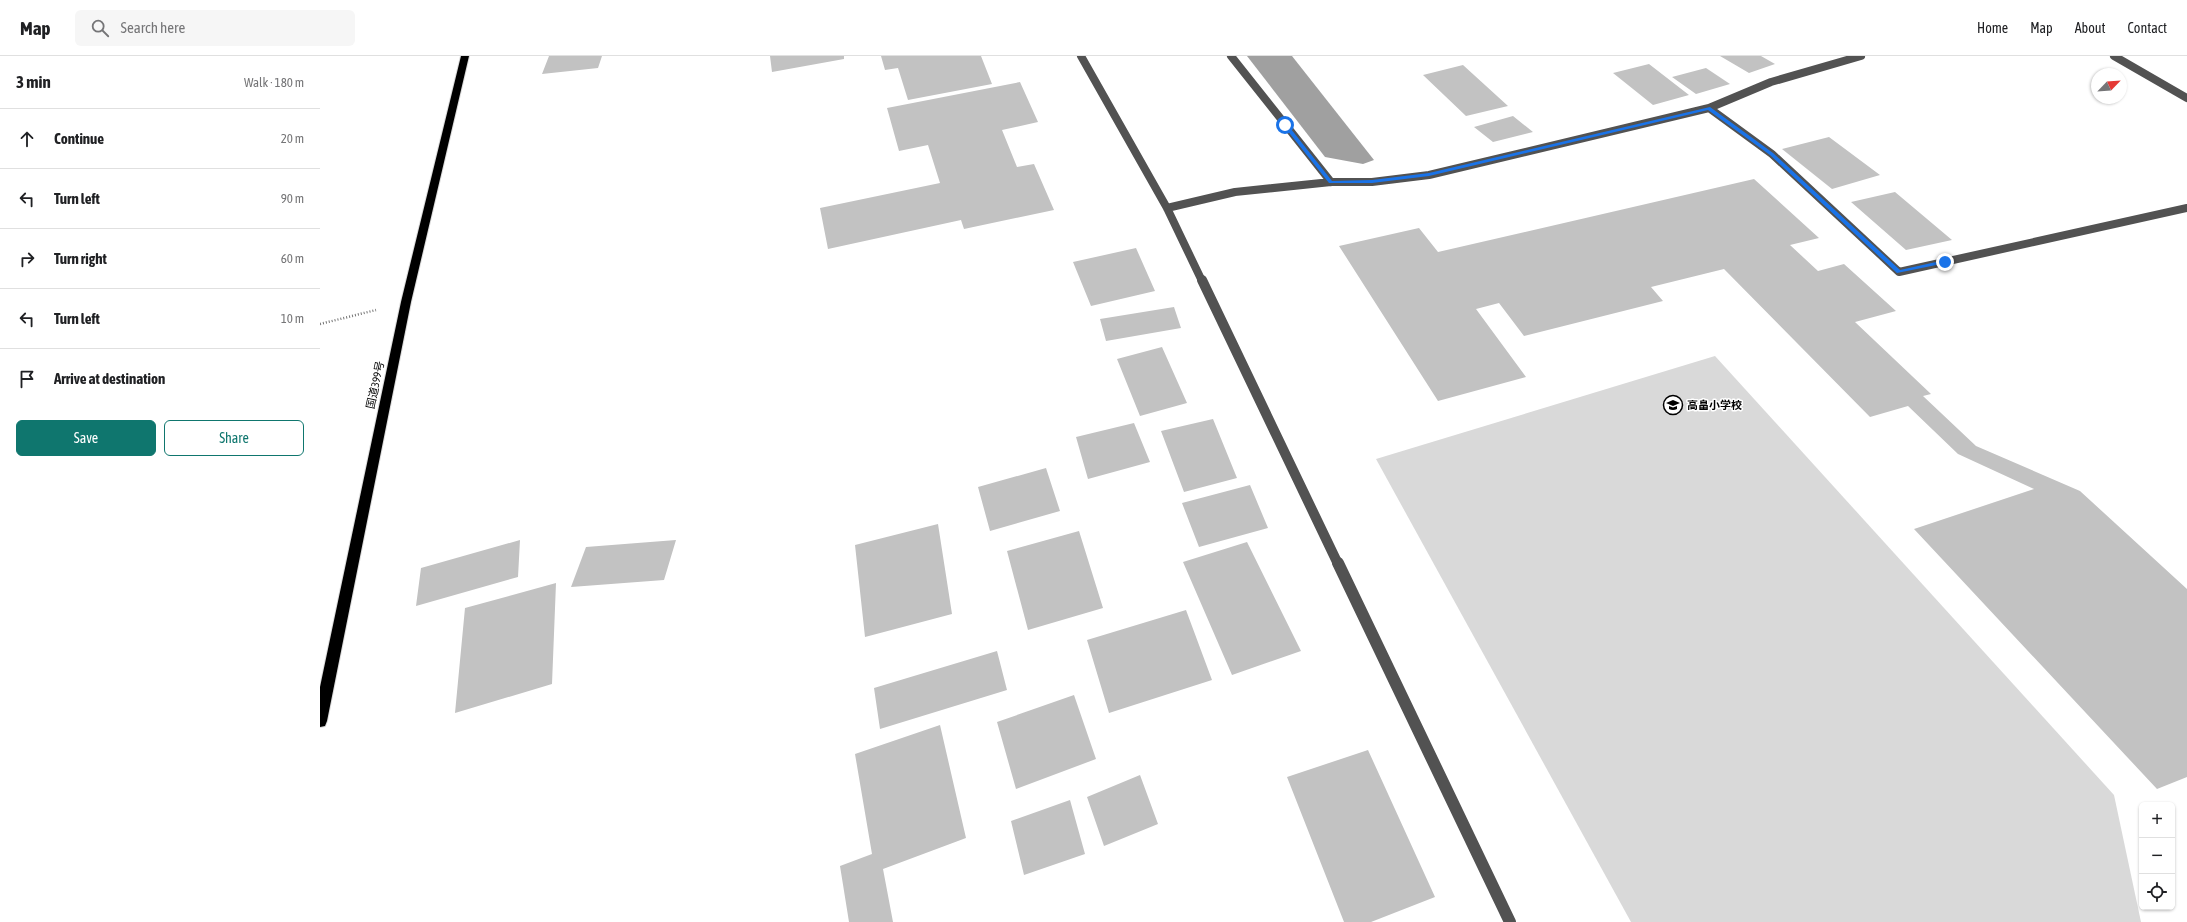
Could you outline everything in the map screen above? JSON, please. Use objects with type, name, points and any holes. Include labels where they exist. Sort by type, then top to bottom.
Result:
[{"type":"highway","name":"国道399号","points":[[320,721],[406,302],[465,56]]},
{"type":"street","points":[[1081,56],[1167,208],[1510,922]]},
{"type":"street","points":[[1231,56],[1331,182]]},
{"type":"street","points":[[1167,208],[1235,192],[1331,182],[1372,182],[1429,175],[1709,108],[1771,82],[1808,70],[1861,56]]},
{"type":"street","points":[[2114,56],[2187,98]]},
{"type":"street","points":[[1709,108],[1772,154],[1899,272],[2187,208]]},
{"type":"path","points":[[320,324],[406,302]]},
{"type":"shaded area","points":[[1247,56],[1292,56],[1374,160],[1363,164],[1325,157]]},
{"type":"shaded area","points":[[1715,356],[2114,795],[2141,922],[1631,922],[1376,459]]},
{"type":"building","points":[[549,56],[602,56],[598,68],[542,74]]},
{"type":"building","points":[[770,56],[844,56],[844,59],[772,72]]},
{"type":"building","points":[[881,56],[981,56],[992,84],[908,100],[898,68],[885,70]]},
{"type":"building","points":[[1720,56],[1761,56],[1775,64],[1749,73]]},
{"type":"building","points":[[1649,64],[1689,95],[1653,105],[1613,73]]},
{"type":"building","points":[[1463,65],[1508,106],[1466,116],[1423,75]]},
{"type":"building","points":[[1706,68],[1730,84],[1696,94],[1672,77]]},
{"type":"building","points":[[1020,82],[1038,122],[1002,130],[1017,167],[1034,164],[1054,210],[964,229],[961,220],[828,249],[820,208],[940,183],[928,145],[899,151],[887,108]]},
{"type":"building","points":[[1513,116],[1533,132],[1493,142],[1474,127]]},
{"type":"building","points":[[1829,137],[1880,175],[1832,189],[1782,149]]},
{"type":"building","points":[[1754,179],[1819,238],[1790,245],[1818,271],[1844,264],[1896,311],[1855,322],[1931,394],[1923,396],[1976,446],[2080,491],[2187,589],[2187,777],[2157,789],[1914,529],[2034,489],[1958,454],[1908,406],[1870,417],[1724,269],[1651,287],[1663,301],[1524,336],[1499,303],[1476,309],[1526,377],[1438,401],[1339,246],[1419,228],[1438,252]]},
{"type":"building","points":[[1895,192],[1952,240],[1906,250],[1851,202]]},
{"type":"building","points":[[1136,248],[1155,291],[1091,306],[1073,262]]},
{"type":"building","points":[[1174,307],[1181,328],[1106,341],[1100,319]]},
{"type":"building","points":[[1162,347],[1187,403],[1140,416],[1117,359]]},
{"type":"building","points":[[1213,419],[1237,478],[1184,492],[1161,431]]},
{"type":"building","points":[[1134,423],[1150,462],[1088,479],[1076,437]]},
{"type":"building","points":[[1046,468],[1060,511],[990,531],[978,487]]},
{"type":"building","points":[[1250,485],[1268,528],[1199,547],[1182,503]]},
{"type":"building","points":[[938,524],[952,614],[865,637],[855,545]]},
{"type":"building","points":[[1079,531],[1103,608],[1028,630],[1007,551]]},
{"type":"building","points":[[520,540],[518,577],[416,606],[421,568]]},
{"type":"building","points":[[676,540],[664,580],[571,587],[586,547]]},
{"type":"building","points":[[1247,542],[1301,651],[1232,675],[1183,562]]},
{"type":"building","points":[[556,583],[552,684],[455,713],[465,608]]},
{"type":"building","points":[[1186,610],[1212,680],[1109,713],[1087,640]]},
{"type":"building","points":[[997,651],[1007,690],[880,729],[874,688]]},
{"type":"building","points":[[1074,695],[1096,759],[1016,789],[997,722]]},
{"type":"building","points":[[940,725],[966,838],[883,869],[893,922],[849,922],[840,866],[872,854],[855,754]]},
{"type":"building","points":[[1368,750],[1435,897],[1371,922],[1344,922],[1287,777]]},
{"type":"building","points":[[1140,775],[1158,824],[1104,846],[1087,797]]},
{"type":"building","points":[[1070,800],[1085,854],[1024,875],[1011,821]]},
{"type":"place","name":"高畠小学校","points":[[1673,405]]},
{"type":"route","points":[[1285,125],[1331,182],[1372,182],[1429,175],[1709,108],[1772,154],[1899,272],[1945,262]]}]
